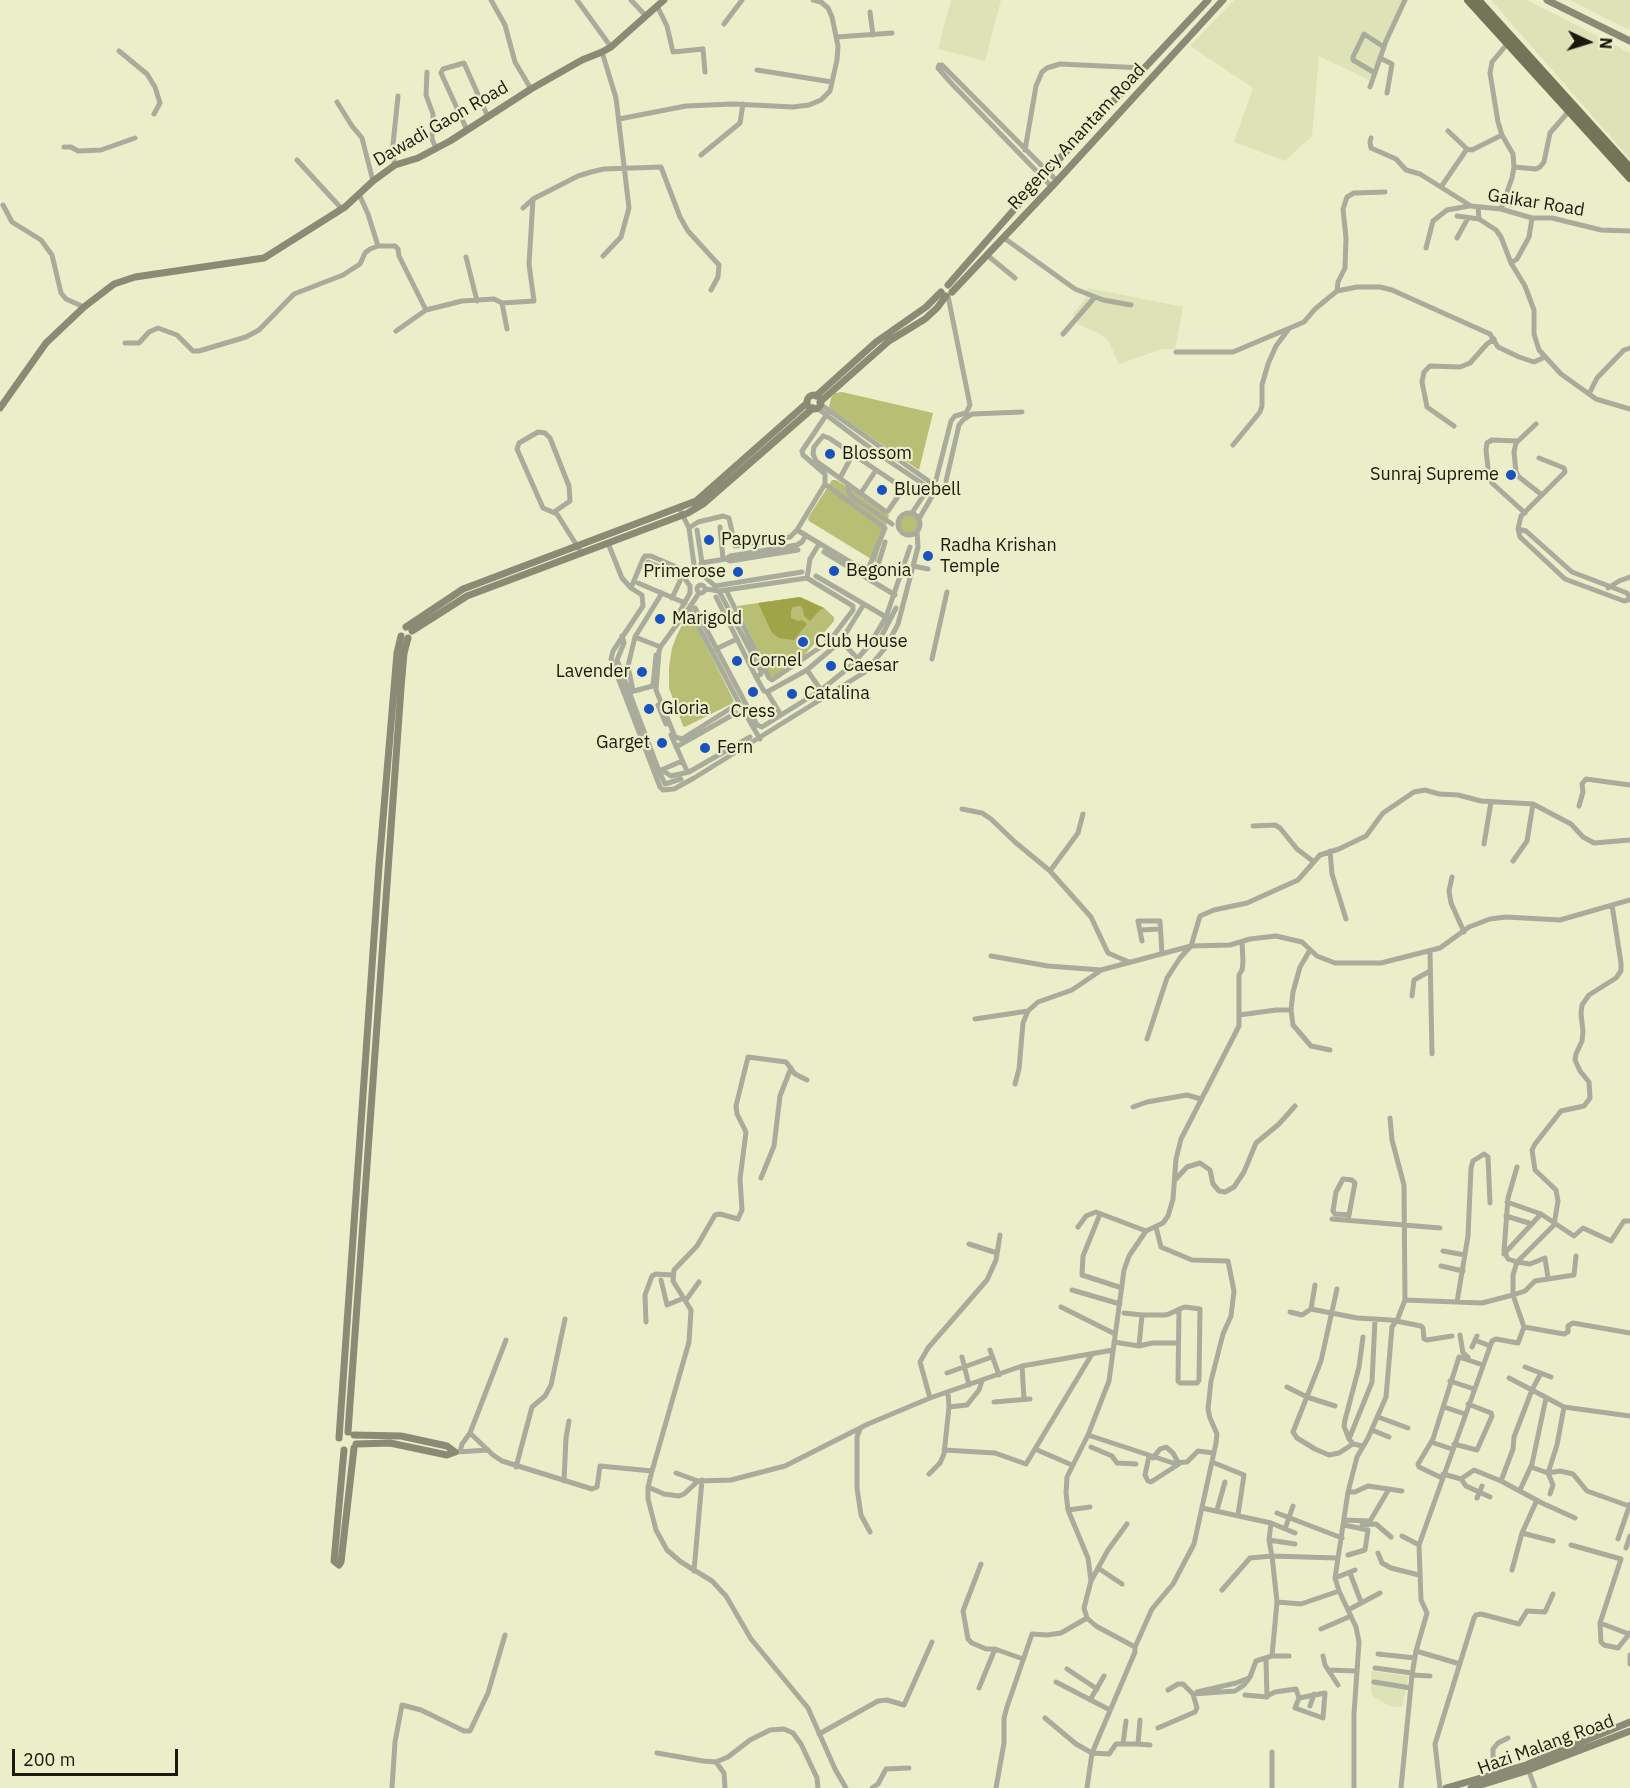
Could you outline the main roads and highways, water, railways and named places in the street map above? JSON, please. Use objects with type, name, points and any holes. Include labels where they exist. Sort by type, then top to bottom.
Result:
[{"type":"main road","points":[[1468,0],[1630,168]]},
{"type":"main road","points":[[1478,0],[1550,84],[1569,111],[1630,178]]},
{"type":"place","name":"Blossom","points":[[830,454]]},
{"type":"place","name":"Sunraj Supreme","points":[[1511,475]]},
{"type":"place","name":"Bluebell","points":[[882,490]]},
{"type":"place","name":"Papyrus","points":[[709,540]]},
{"type":"place","name":"Radha Krishan Temple","points":[[928,556]]},
{"type":"place","name":"Begonia","points":[[834,571]]},
{"type":"place","name":"Primerose","points":[[738,572]]},
{"type":"place","name":"Marigold","points":[[660,619]]},
{"type":"place","name":"Club House","points":[[803,642]]},
{"type":"place","name":"Cornel","points":[[737,661]]},
{"type":"place","name":"Caesar","points":[[831,666]]},
{"type":"place","name":"Lavender","points":[[642,672]]},
{"type":"place","name":"Cress","points":[[753,692]]},
{"type":"place","name":"Catalina","points":[[792,694]]},
{"type":"place","name":"Gloria","points":[[649,709]]},
{"type":"place","name":"Garget","points":[[662,743]]},
{"type":"place","name":"Fern","points":[[705,748]]}]
